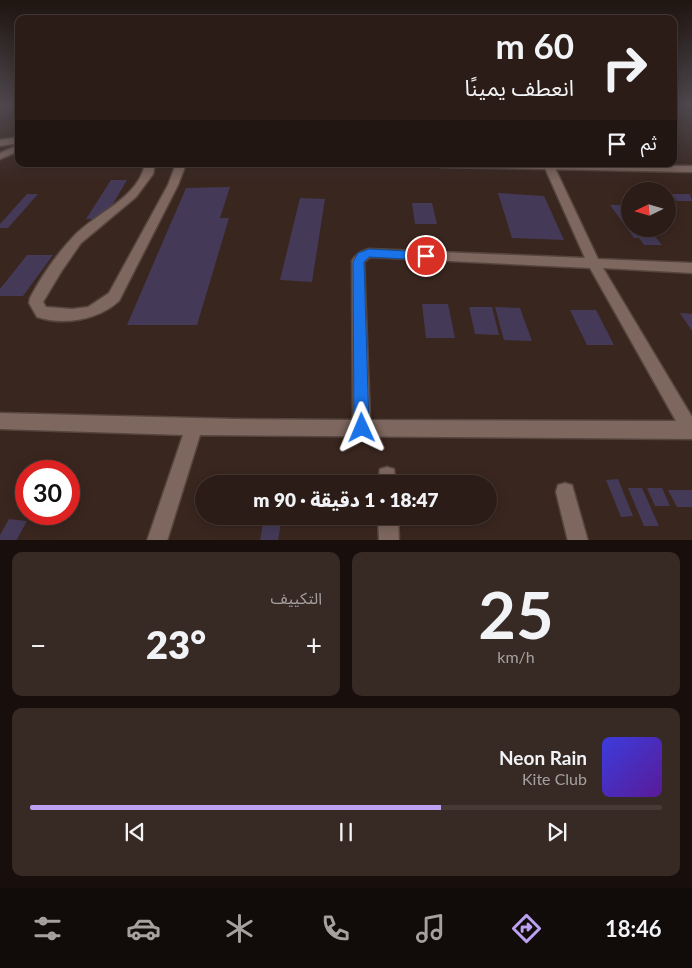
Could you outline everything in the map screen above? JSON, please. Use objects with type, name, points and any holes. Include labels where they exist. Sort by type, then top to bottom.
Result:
[{"type":"street","points":[[0,141],[15,140]]},
{"type":"street","points":[[0,156],[15,150]]},
{"type":"street","points":[[150,167],[148,175],[134,192],[77,240],[37,298],[36,303],[42,313],[81,315],[94,312],[105,306],[114,297],[173,185],[179,167]]},
{"type":"street","points":[[549,167],[594,264],[691,430]]},
{"type":"street","points":[[620,167],[692,168]]},
{"type":"street","points":[[362,428],[358,262],[362,256],[369,253],[692,268]]},
{"type":"street","points":[[0,421],[194,427],[691,430]]},
{"type":"street","points":[[157,540],[194,427]]},
{"type":"street","points":[[565,492],[578,540]]},
{"type":"street","points":[[388,525],[389,540]]},
{"type":"building","points":[[111,180],[127,180],[104,219],[86,219]]},
{"type":"building","points":[[230,187],[220,218],[229,218],[197,325],[127,325],[186,188]]},
{"type":"building","points":[[498,193],[544,196],[564,240],[512,238]]},
{"type":"building","points":[[27,194],[38,194],[8,228],[0,228],[0,224]]},
{"type":"building","points":[[676,194],[690,194],[692,201],[677,201]]},
{"type":"building","points":[[300,198],[325,199],[312,282],[280,280]]},
{"type":"building","points":[[412,203],[432,203],[437,224],[415,224]]},
{"type":"building","points":[[610,205],[621,205],[621,220]]},
{"type":"building","points":[[639,238],[656,238],[662,245],[644,245]]},
{"type":"building","points":[[27,255],[53,255],[23,296],[0,296],[0,289]]},
{"type":"building","points":[[422,304],[448,304],[455,338],[426,338]]},
{"type":"building","points":[[469,307],[492,307],[499,335],[475,334]]},
{"type":"building","points":[[495,307],[520,308],[532,341],[504,340]]},
{"type":"building","points":[[570,310],[596,310],[614,345],[587,345]]},
{"type":"building","points":[[680,313],[692,314],[692,331]]},
{"type":"building","points":[[618,479],[633,516],[621,517],[606,480]]},
{"type":"building","points":[[628,488],[642,488],[659,526],[644,526]]},
{"type":"building","points":[[647,488],[662,488],[670,506],[655,506]]},
{"type":"building","points":[[668,490],[692,490],[692,507],[677,507]]},
{"type":"building","points":[[9,519],[15,520],[15,525],[25,525],[17,540],[0,540],[0,535]]},
{"type":"building","points":[[263,525],[281,525],[278,540],[260,540]]},
{"type":"route","points":[[362,428],[358,262],[362,256],[369,253],[426,256]]}]
